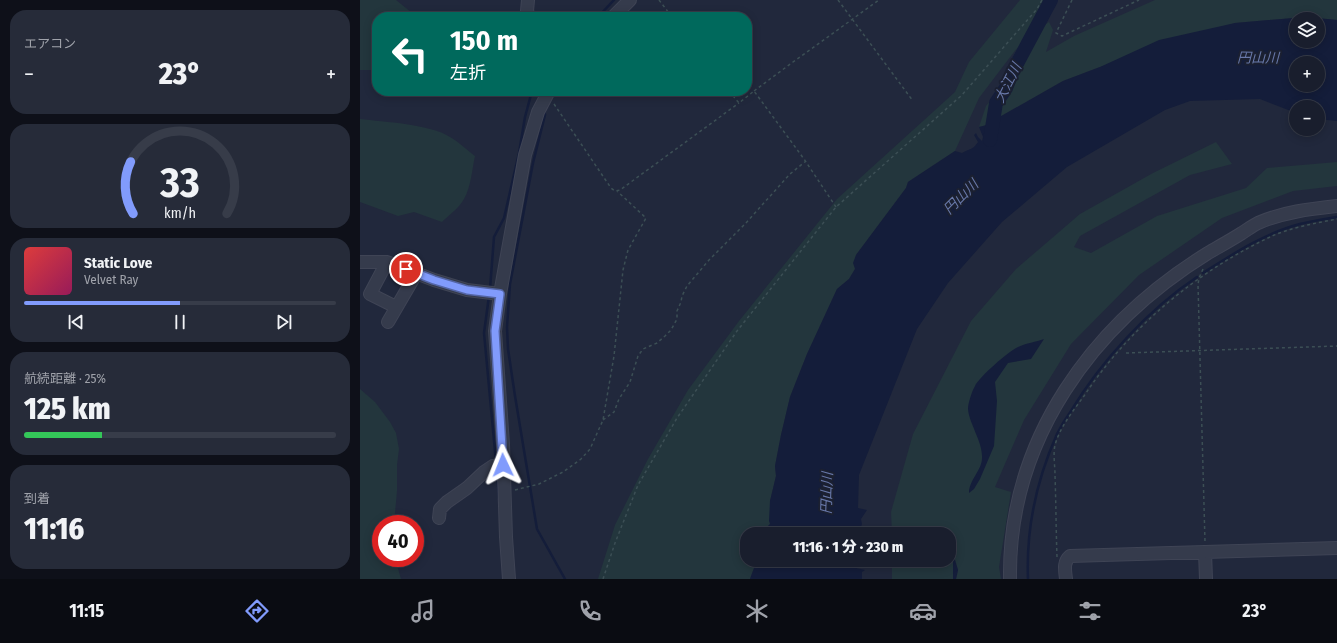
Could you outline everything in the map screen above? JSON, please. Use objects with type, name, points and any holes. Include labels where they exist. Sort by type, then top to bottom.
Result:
[{"type":"street","points":[[618,12],[630,0]]},
{"type":"street","points":[[509,579],[495,331],[500,294],[525,155],[538,112],[546,96]]},
{"type":"street","points":[[1010,579],[1011,541],[1022,483],[1029,464],[1041,432],[1059,398],[1096,348],[1157,289],[1190,265],[1257,224],[1301,210],[1337,206]]},
{"type":"street","points":[[360,262],[387,262],[416,274],[467,290],[500,294]]},
{"type":"street","points":[[387,262],[370,294],[396,308]]},
{"type":"street","points":[[388,322],[416,274]]},
{"type":"street","points":[[439,518],[440,509],[447,502],[467,488],[484,472],[493,466],[503,465]]},
{"type":"street","points":[[1066,579],[1065,565],[1070,556],[1337,548]]},
{"type":"street","points":[[1205,552],[1206,579]]},
{"type":"path","points":[[660,0],[668,12]]},
{"type":"path","points":[[838,0],[913,101]]},
{"type":"path","points":[[836,207],[806,161],[754,91],[879,0]]},
{"type":"path","points":[[603,579],[615,543],[638,485],[677,418],[737,331],[836,207],[962,95],[1037,9],[1042,0]]},
{"type":"path","points":[[1072,0],[1056,33],[1062,36],[1139,0]]},
{"type":"path","points":[[504,492],[539,484],[563,472],[581,459],[590,449],[603,420],[614,356],[623,270],[628,250],[646,218],[617,191],[611,188],[549,96]]},
{"type":"path","points":[[733,96],[739,103]]},
{"type":"path","points":[[617,191],[748,96]]},
{"type":"path","points":[[603,420],[614,412],[619,399],[630,382],[638,356],[643,349],[657,343],[671,330],[677,319],[678,311],[682,302],[682,296],[687,286],[709,260],[745,224],[790,174],[806,161]]},
{"type":"path","points":[[1065,565],[1057,563],[1055,446],[1063,428],[1090,386],[1114,355],[1134,333],[1174,298],[1199,278],[1226,261],[1271,237],[1311,224],[1337,220]]},
{"type":"path","points":[[1199,278],[1205,552]]},
{"type":"path","points":[[1126,353],[1337,346]]},
{"type":"shaded area","points":[[360,0],[396,0],[411,12],[372,12],[372,70],[360,70]]},
{"type":"shaded area","points":[[1020,0],[1045,0],[1021,42],[1049,22],[1053,30],[1046,52],[1074,36],[1155,0],[1337,0],[1337,20],[1325,19],[1325,12],[1289,12],[1289,18],[1235,23],[1100,67],[1063,81],[987,125],[979,127],[986,106],[997,92],[1017,48],[979,98],[955,151],[908,182],[906,188],[856,255],[855,269],[849,279],[837,289],[807,354],[790,397],[775,466],[776,476],[770,501],[770,524],[767,527],[740,527],[740,567],[754,567],[750,579],[598,579],[615,525],[648,459],[688,390],[739,321],[837,199],[955,92],[969,62]]},
{"type":"shaded area","points":[[360,119],[406,124],[431,129],[453,139],[475,156],[471,178],[464,199],[442,222],[414,212],[398,216],[360,202]]},
{"type":"shaded area","points":[[1216,142],[1232,164],[1190,175],[1080,236],[1074,247],[1091,253],[1157,216],[1246,188],[1267,168],[1337,162],[1337,186],[1293,191],[1222,218],[1139,275],[1071,344],[1024,420],[995,487],[1011,492],[999,567],[1001,579],[956,579],[958,570],[956,563],[956,527],[892,527],[891,512],[913,434],[971,321],[1016,269],[1080,214],[1153,173]]},
{"type":"shaded area","points":[[360,389],[375,402],[390,422],[396,433],[399,449],[395,515],[372,515],[372,567],[398,567],[401,579],[360,579]]},
{"type":"shaded area","points":[[892,567],[954,567],[953,579],[892,579]]},
{"type":"water","name":"円山川","points":[[1289,18],[1289,48],[1325,48],[1325,19],[1337,20],[1337,121],[1325,120],[1325,100],[1289,100],[1289,110],[1260,99],[1190,101],[1165,110],[1067,167],[1002,222],[948,283],[917,329],[859,475],[858,508],[867,510],[861,519],[861,527],[767,527],[770,524],[770,501],[776,476],[775,466],[781,435],[790,397],[807,354],[837,289],[849,279],[855,269],[853,263],[856,255],[906,188],[908,182],[955,151],[962,153],[972,148],[978,142],[974,135],[976,133],[982,141],[983,137],[979,127],[987,125],[1063,81],[1100,67],[1159,40],[1235,23]]},
{"type":"water","points":[[1044,339],[1031,359],[1008,363],[995,382],[997,401],[994,446],[980,479],[974,489],[969,493],[971,483],[982,461],[980,444],[968,409],[969,400],[974,388],[988,371],[1014,349],[1024,344]]},
{"type":"water","points":[[956,564],[958,570],[956,579],[953,579],[953,567],[956,567]]},
{"type":"water","points":[[754,567],[856,567],[865,570],[862,572],[862,579],[750,579]]},
{"type":"waterway","points":[[603,12],[614,0]]},
{"type":"waterway","name":"大江川","points":[[990,140],[996,103],[1006,88],[1012,73],[1051,0]]},
{"type":"waterway","points":[[490,289],[494,237],[504,218],[531,96]]},
{"type":"waterway","points":[[544,109],[545,115],[533,163],[510,284],[507,327],[508,349],[537,529],[565,579]]},
{"type":"waterway","points":[[1203,273],[1262,238],[1300,224],[1337,217]]},
{"type":"waterway","points":[[1028,579],[1029,542],[1034,505],[1050,451],[1060,428],[1083,392],[1111,355],[1127,337],[1161,304],[1197,277]]},
{"type":"waterway","points":[[489,296],[484,333],[496,462]]},
{"type":"waterway","points":[[497,469],[499,498]]},
{"type":"route","points":[[406,269],[416,274],[467,290],[500,294],[495,331],[503,444],[503,465]]}]
